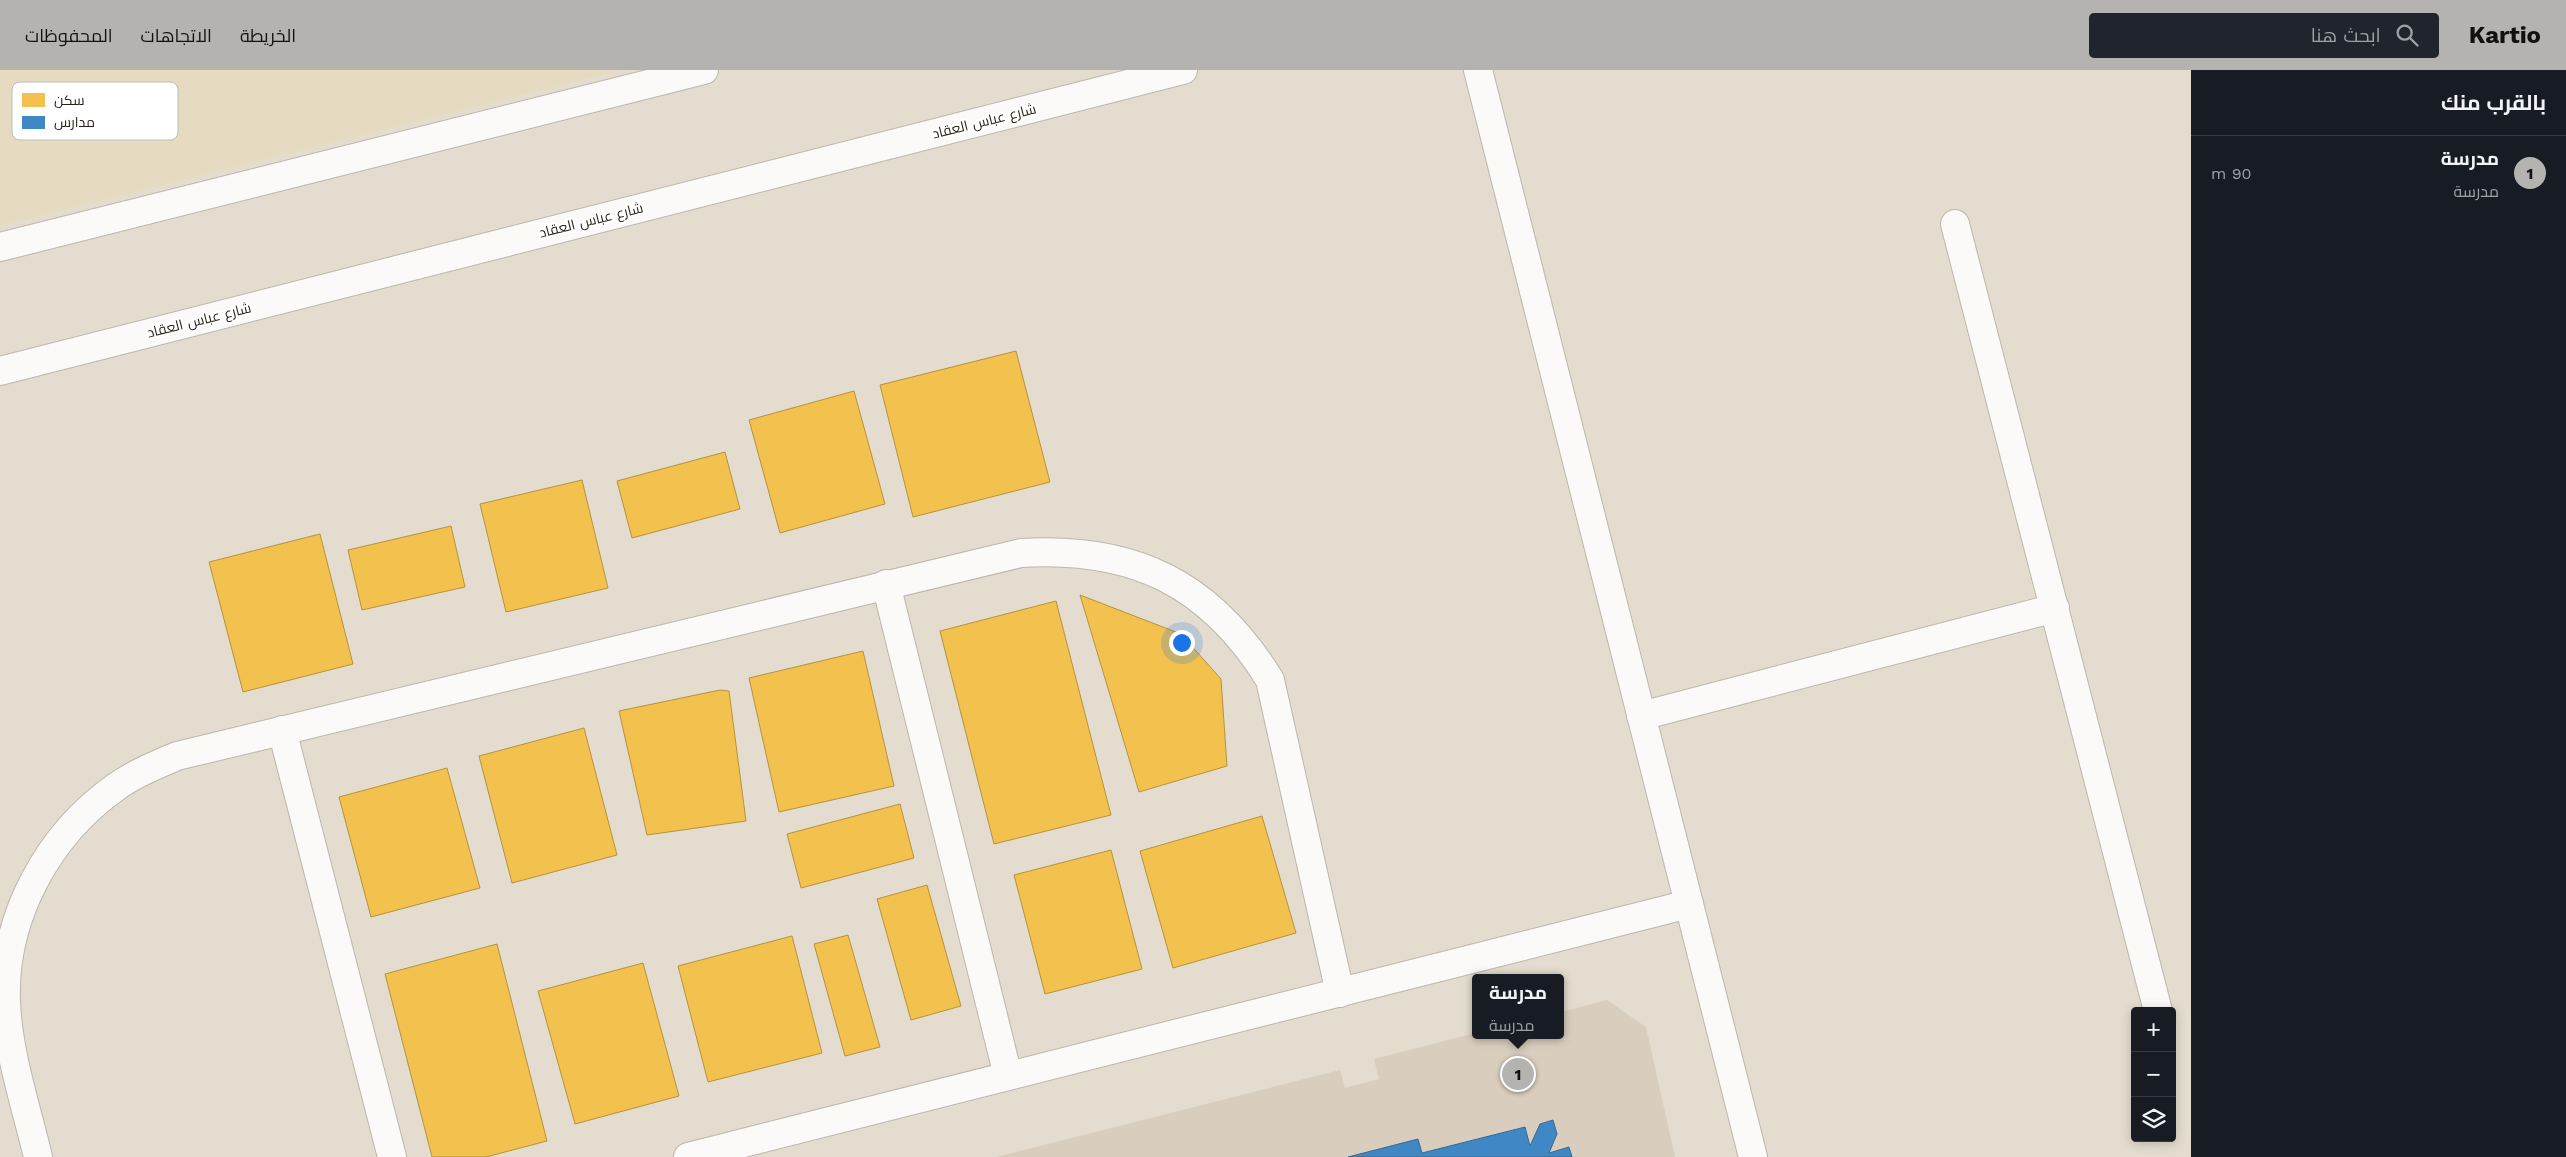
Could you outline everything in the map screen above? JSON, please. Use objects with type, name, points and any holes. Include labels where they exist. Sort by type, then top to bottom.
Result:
[{"type":"street","points":[[0,248],[704,70]]},
{"type":"street","name":"شارع عباس العقاد","points":[[0,371],[1183,70]]},
{"type":"street","points":[[1478,70],[1754,1157]]},
{"type":"street","points":[[1955,224],[2157,1007]]},
{"type":"street","points":[[38,1157],[10,1038],[6,1000],[8,960],[17,923],[35,879],[67,830],[90,807],[116,786],[146,769],[176,756],[1021,553],[1053,551],[1116,558],[1146,568],[1177,583],[1205,603],[1231,626],[1252,652],[1270,680],[1340,993]]},
{"type":"street","points":[[886,584],[1008,1076]]},
{"type":"street","points":[[1641,716],[2054,608]]},
{"type":"street","points":[[282,730],[392,1157]]},
{"type":"street","points":[[688,1157],[1689,904]]},
{"type":"shaded area","points":[[0,70],[621,70],[0,226]]},
{"type":"shaded area","points":[[1607,1000],[1646,1027],[1675,1157],[996,1157],[1340,1070],[1345,1088],[1379,1079],[1374,1059],[1472,1034],[1472,1039],[1564,1039],[1564,1011]]},
{"type":"building: سكن","points":[[1016,351],[1050,482],[913,517],[880,385]]},
{"type":"building: سكن","points":[[854,391],[885,504],[780,533],[749,420]]},
{"type":"building: سكن","points":[[725,452],[740,509],[632,538],[617,481]]},
{"type":"building: سكن","points":[[582,480],[608,588],[506,612],[480,504]]},
{"type":"building: سكن","points":[[451,526],[465,587],[362,610],[348,550]]},
{"type":"building: سكن","points":[[320,534],[353,664],[243,692],[209,562]]},
{"type":"building: سكن","points":[[1080,595],[1181,634],[1221,679],[1227,766],[1139,792]]},
{"type":"building: سكن","points":[[1056,601],[1111,815],[994,844],[940,631]]},
{"type":"building: سكن","points":[[863,651],[894,786],[779,812],[749,678]]},
{"type":"building: سكن","points":[[720,690],[729,691],[746,821],[647,835],[619,711]]},
{"type":"building: سكن","points":[[584,728],[617,855],[512,883],[479,756]]},
{"type":"building: سكن","points":[[447,768],[480,888],[371,917],[339,797]]},
{"type":"building: سكن","points":[[900,804],[914,858],[801,888],[787,834]]},
{"type":"building: سكن","points":[[1262,816],[1296,933],[1173,968],[1140,851]]},
{"type":"building: سكن","points":[[1111,850],[1142,969],[1045,994],[1014,875]]},
{"type":"building: سكن","points":[[927,885],[961,1006],[911,1020],[877,899]]},
{"type":"building: سكن","points":[[848,935],[880,1047],[845,1056],[814,944]]},
{"type":"building: سكن","points":[[792,936],[822,1053],[708,1082],[678,966]]},
{"type":"building: سكن","points":[[497,944],[547,1141],[486,1157],[432,1157],[385,974]]},
{"type":"building: سكن","points":[[643,963],[679,1096],[575,1124],[538,991]]},
{"type":"building: مدارس","points":[[1553,1120],[1557,1134],[1549,1153],[1569,1147],[1572,1157],[1348,1157],[1418,1139],[1422,1153],[1525,1127],[1530,1146],[1540,1124]]},
{"type":"place","name":"مدرسة","points":[[1518,1074]]}]
